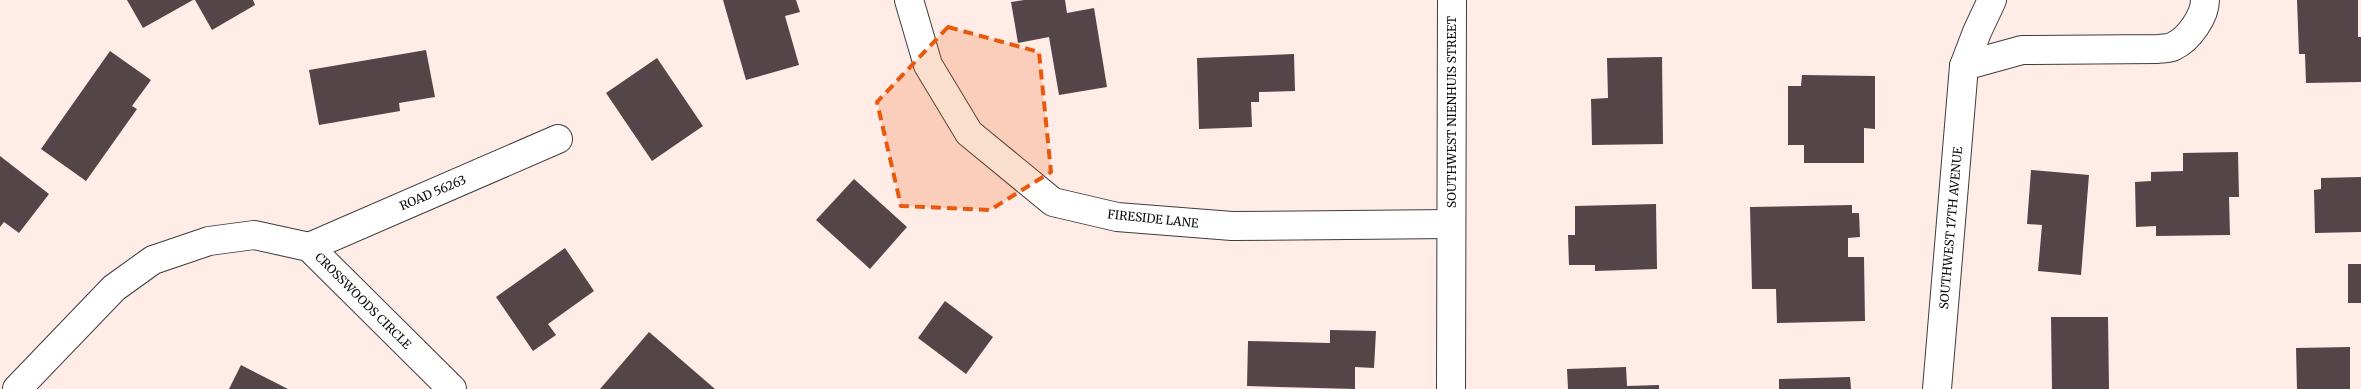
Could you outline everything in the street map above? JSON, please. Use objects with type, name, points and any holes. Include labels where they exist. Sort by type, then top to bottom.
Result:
[{"type":"street","name":"FIRESIDE LANE","points":[[909,0],[928,64],[968,133],[1053,202],[1117,217],[1232,226],[1451,224]]},
{"type":"street","name":"SOUTHWEST NIENHUIS STREET","points":[[1451,389],[1452,0]]},
{"type":"street","name":"SOUTHWEST 17TH AVENUE","points":[[1938,389],[1964,66],[1992,0]]},
{"type":"street","points":[[1964,66],[2022,50],[2158,49],[2174,46],[2190,32],[2205,10],[2204,0]]},
{"type":"street","name":"ROAD 56263","points":[[308,247],[558,139]]},
{"type":"street","name":"CROSSWOODS CIRCLE","points":[[17,389],[114,288],[153,260],[209,241],[254,235],[308,247],[452,389]]},
{"type":"highlighted area","points":[[948,27],[1039,52],[1051,172],[990,210],[901,206],[877,102]]},
{"type":"building","points":[[127,0],[193,0],[143,28]]},
{"type":"building","points":[[195,0],[253,0],[255,5],[212,30]]},
{"type":"building","points":[[723,0],[796,0],[800,12],[785,16],[799,65],[746,80]]},
{"type":"building","points":[[1024,0],[1065,0],[1067,13],[1094,8],[1107,87],[1059,95],[1049,37],[1018,43],[1011,2]]},
{"type":"building","points":[[2297,0],[2358,0],[2358,37],[2361,37],[2361,82],[2306,83],[2305,54],[2299,54]]},
{"type":"building","points":[[426,50],[435,97],[399,103],[400,111],[319,125],[309,70]]},
{"type":"building","points":[[110,51],[151,80],[132,106],[137,109],[86,181],[41,149]]},
{"type":"building","points":[[1294,54],[1295,91],[1259,92],[1259,102],[1251,102],[1252,127],[1199,129],[1197,58]]},
{"type":"building","points":[[1662,57],[1663,144],[1592,145],[1591,99],[1608,98],[1607,58]]},
{"type":"building","points":[[657,58],[703,126],[652,161],[606,93]]},
{"type":"building","points":[[1802,75],[1875,76],[1875,129],[1864,128],[1864,163],[1804,163],[1804,145],[1788,145],[1788,86],[1801,86]]},
{"type":"building","points":[[2238,152],[2239,197],[2229,197],[2230,235],[2156,236],[2156,226],[2136,227],[2135,182],[2151,181],[2151,172],[2183,171],[2183,153]]},
{"type":"building","points":[[0,156],[49,194],[19,233],[4,222],[0,227]]},
{"type":"building","points":[[2031,170],[2089,175],[2081,275],[2038,271],[2042,225],[2027,224]]},
{"type":"building","points":[[2361,177],[2361,232],[2315,233],[2314,190],[2321,189],[2321,178]]},
{"type":"building","points":[[854,179],[907,227],[870,269],[816,220]]},
{"type":"building","points":[[1656,204],[1657,269],[1595,271],[1595,265],[1569,265],[1568,235],[1575,235],[1575,206]]},
{"type":"building","points":[[1852,205],[1852,213],[1859,213],[1860,237],[1848,238],[1848,257],[1864,257],[1865,321],[1777,323],[1776,289],[1752,289],[1750,207]]},
{"type":"building","points":[[565,248],[594,291],[548,324],[556,335],[533,351],[496,297]]},
{"type":"building","points":[[2348,264],[2361,264],[2361,303],[2348,303]]},
{"type":"building","points":[[945,301],[993,337],[966,374],[918,338]]},
{"type":"building","points":[[2051,317],[2108,317],[2109,389],[2052,389]]},
{"type":"building","points":[[1330,330],[1376,331],[1374,368],[1355,367],[1355,389],[1247,386],[1248,341],[1330,343]]},
{"type":"building","points":[[649,332],[715,389],[600,389]]},
{"type":"building","points":[[2350,347],[2350,389],[2297,389],[2296,348]]},
{"type":"building","points":[[241,365],[288,389],[229,389]]},
{"type":"building","points":[[1626,367],[1627,386],[1659,385],[1659,389],[1568,389],[1567,369]]},
{"type":"building","points":[[1850,377],[1851,389],[1779,389],[1779,379]]}]
